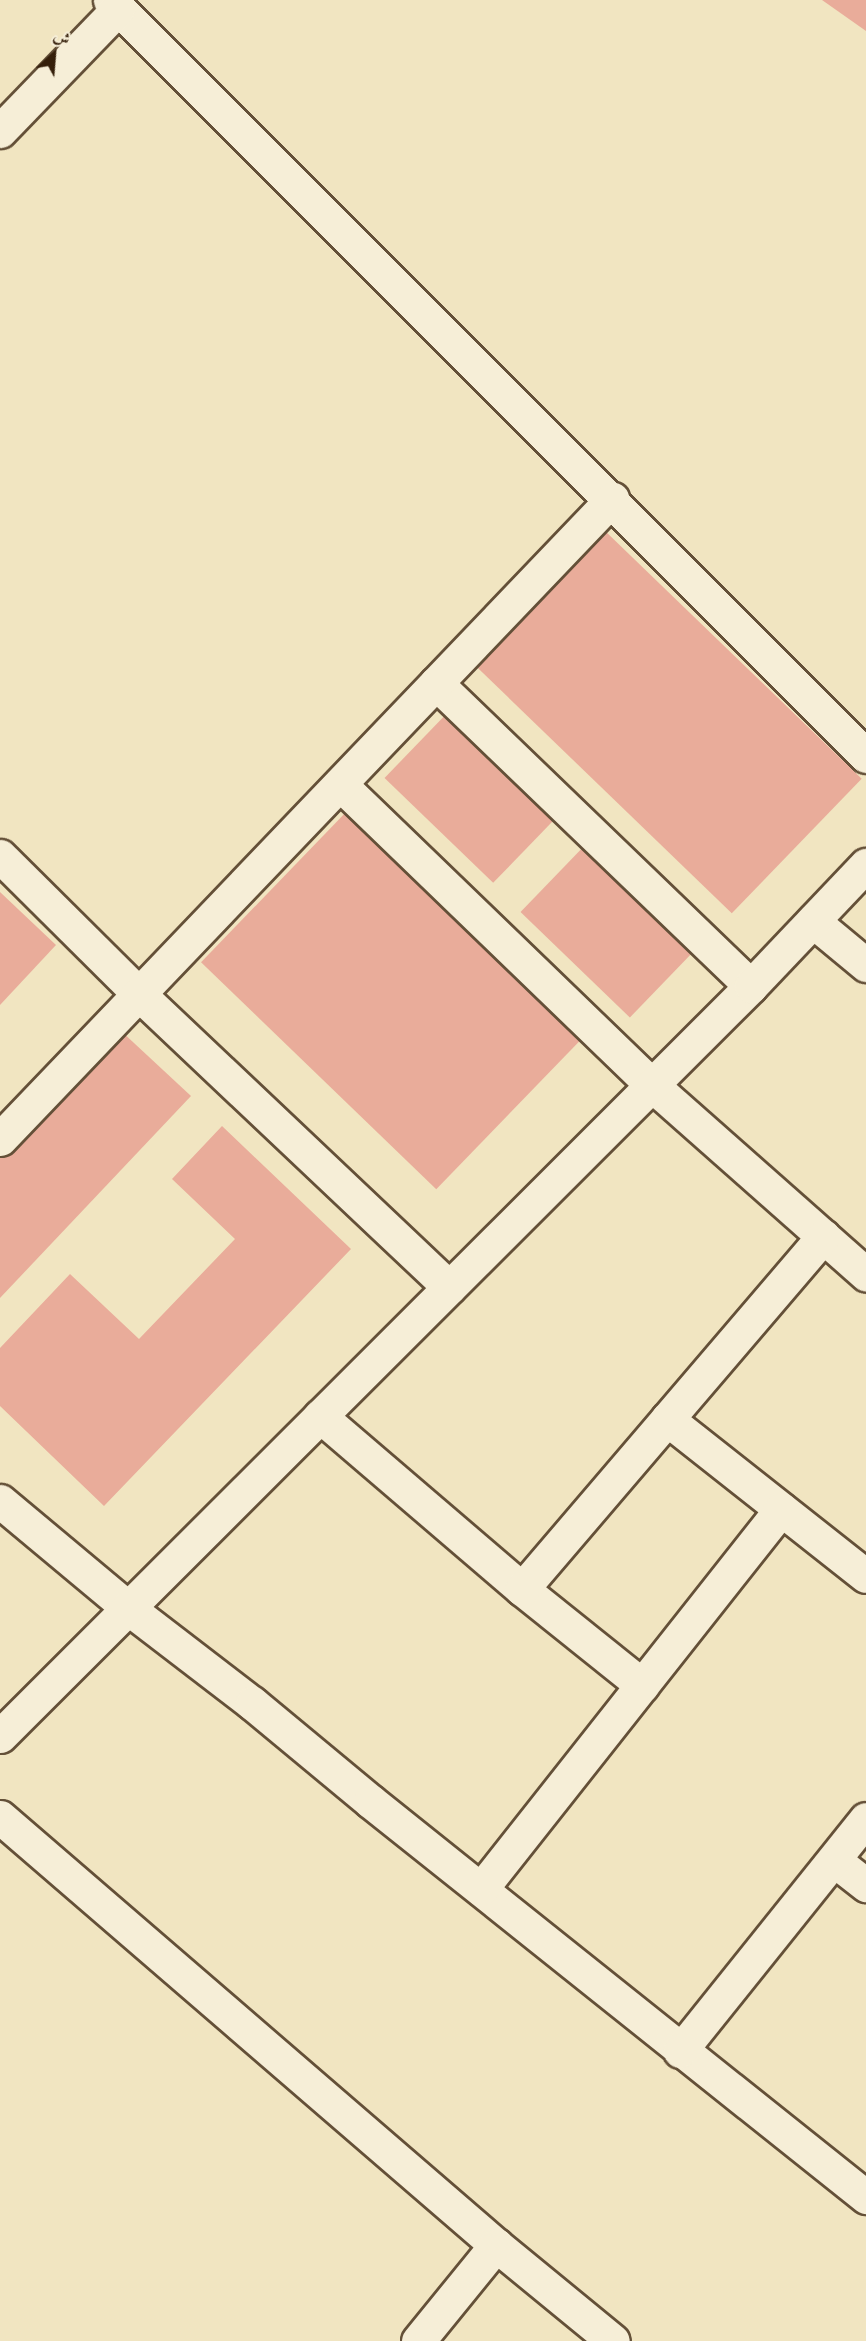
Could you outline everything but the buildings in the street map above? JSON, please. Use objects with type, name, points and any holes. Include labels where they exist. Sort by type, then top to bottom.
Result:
[{"type":"street","points":[[5,115],[114,4],[612,499],[866,756]]},
{"type":"street","points":[[0,1139],[612,499]]},
{"type":"street","points":[[436,683],[751,986]]},
{"type":"street","points":[[340,784],[652,1085],[866,1274]]},
{"type":"street","points":[[0,856],[139,994],[449,1287]]},
{"type":"street","points":[[0,1736],[751,986],[866,865]]},
{"type":"street","points":[[813,921],[866,965]]},
{"type":"street","points":[[522,1589],[823,1236]]},
{"type":"street","points":[[320,1416],[522,1589],[642,1685]]},
{"type":"street","points":[[667,1419],[866,1576]]},
{"type":"street","points":[[0,1501],[128,1608],[252,1703],[680,2051],[866,2197]]},
{"type":"street","points":[[481,1889],[781,1509]]},
{"type":"street","points":[[0,1817],[496,2245],[613,2341]]},
{"type":"street","points":[[680,2051],[866,1819]]},
{"type":"street","points":[[834,1860],[866,1884]]},
{"type":"street","points":[[418,2341],[496,2245]]}]
